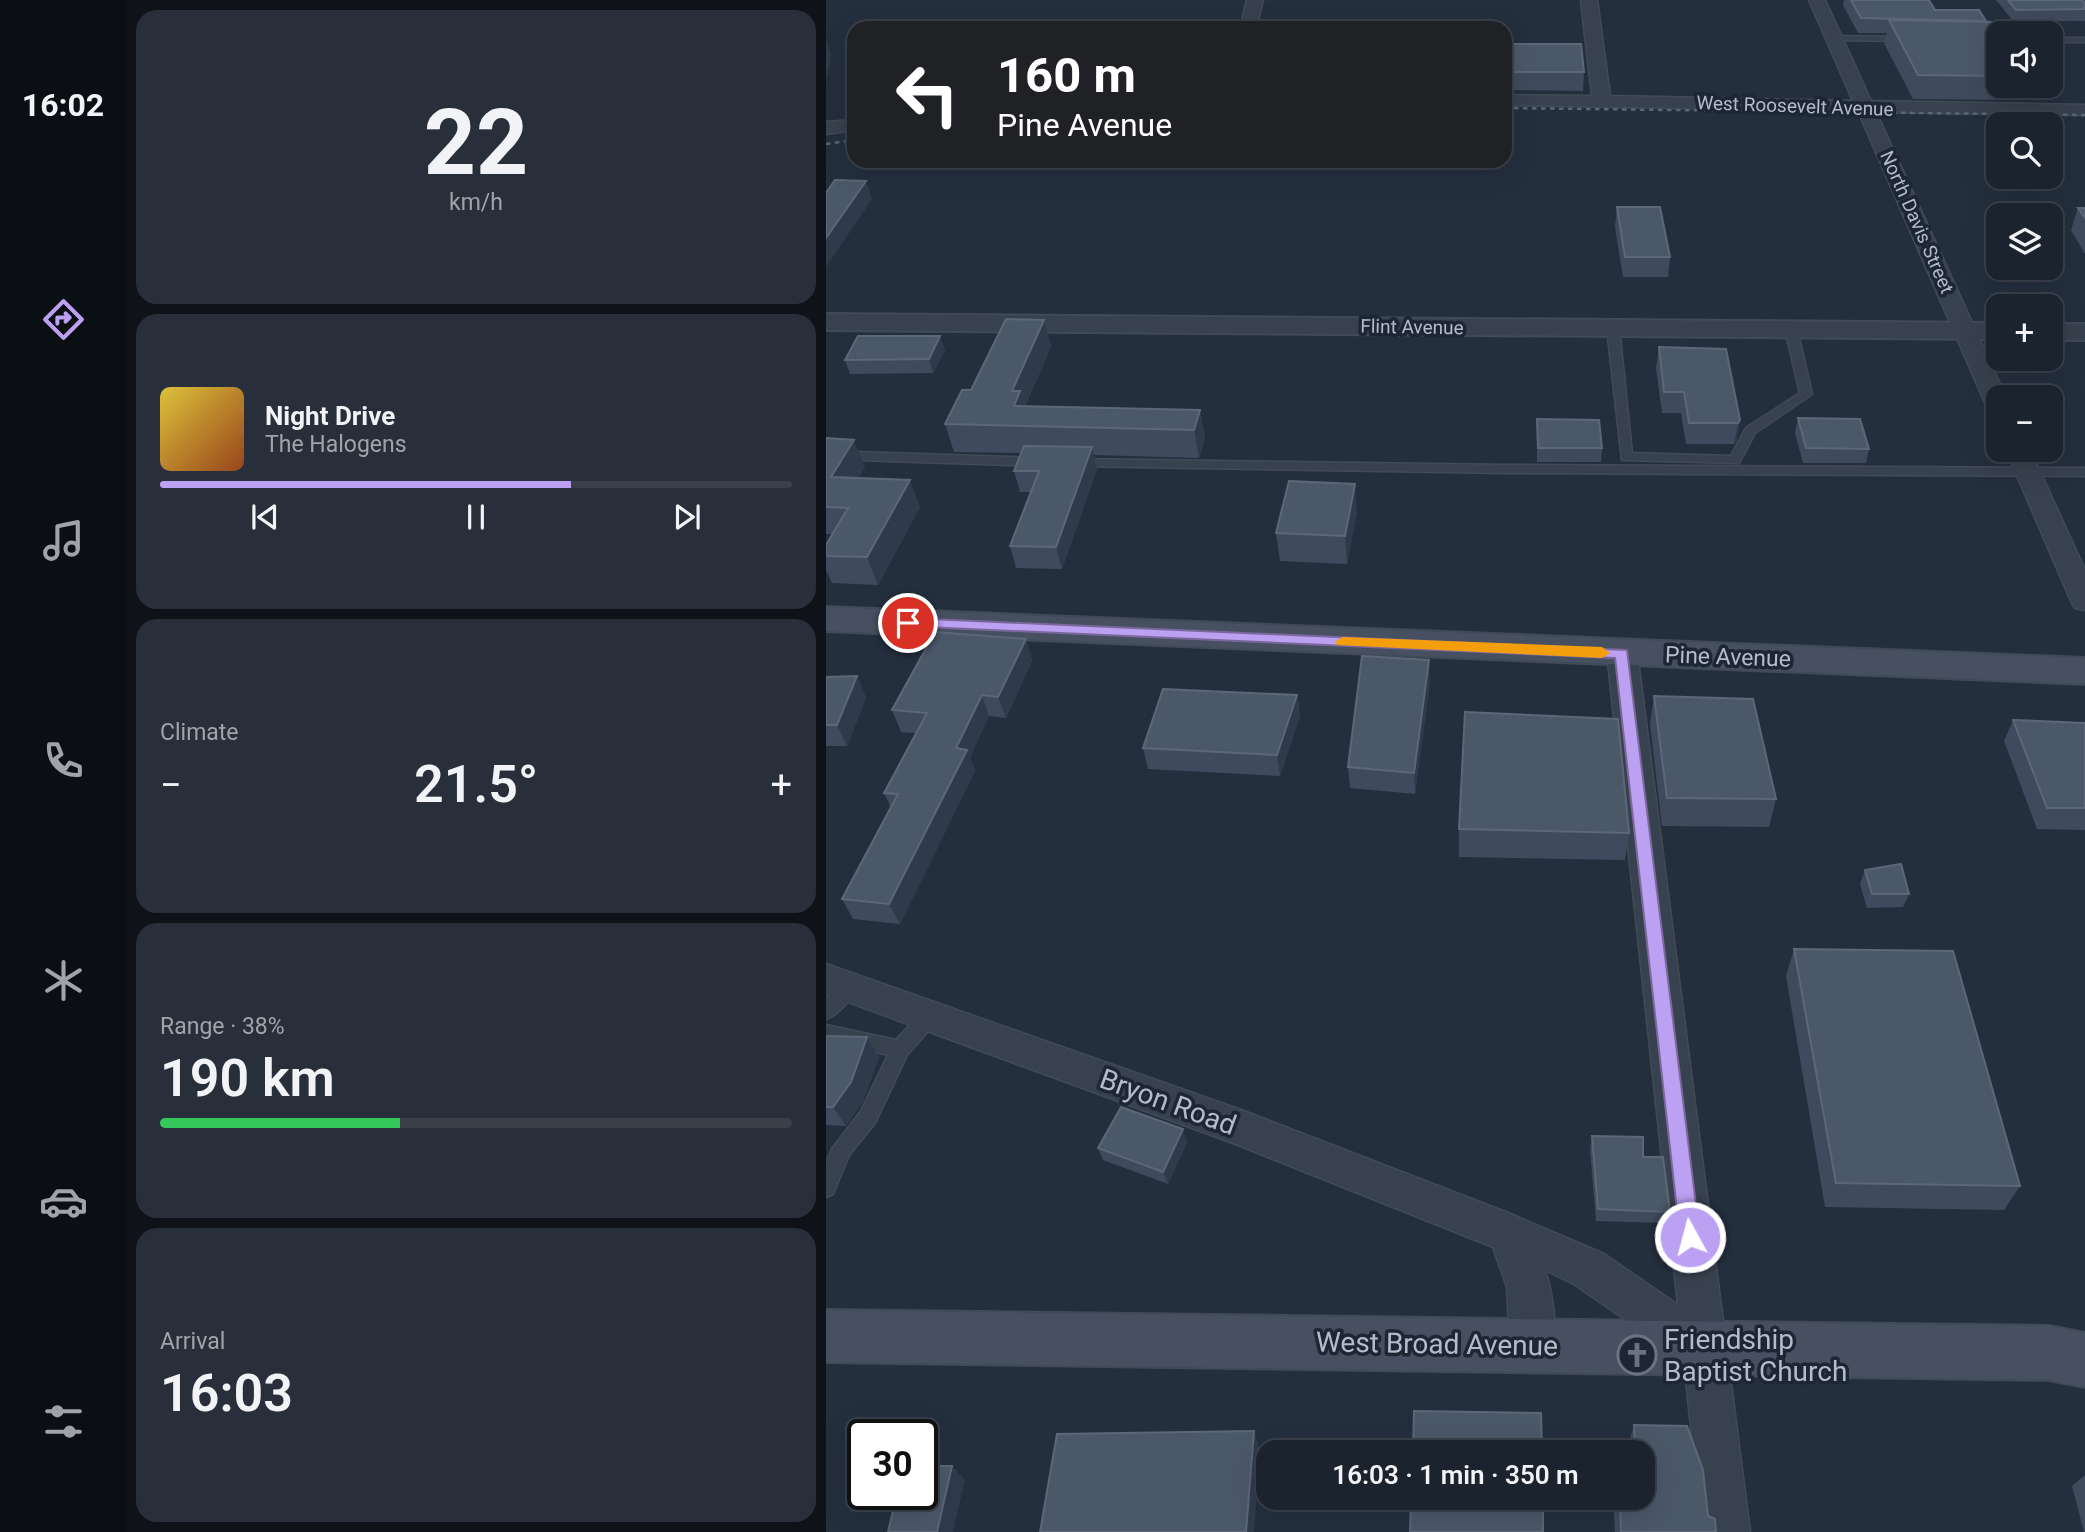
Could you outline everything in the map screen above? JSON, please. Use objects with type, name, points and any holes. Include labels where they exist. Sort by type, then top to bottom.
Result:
[{"type":"main road","name":"Pine Avenue","points":[[826,619],[2085,671]]},
{"type":"main road","name":"West Broad Avenue","points":[[826,1336],[2073,1351]]},
{"type":"street","points":[[1250,21],[1255,0]]},
{"type":"street","points":[[1589,0],[1602,102]]},
{"type":"street","name":"North Davis Street","points":[[1817,0],[1989,385]]},
{"type":"street","name":"West Roosevelt Avenue","points":[[1512,100],[2085,123]]},
{"type":"street","name":"West Roosevelt Avenue","points":[[1868,114],[2085,110]]},
{"type":"street","points":[[826,128],[847,126]]},
{"type":"street","name":"Flint Avenue","points":[[826,322],[1986,331]]},
{"type":"street","points":[[2063,332],[2085,332]]},
{"type":"street","points":[[2024,462],[2085,601]]},
{"type":"street","points":[[1622,653],[1726,1532]]},
{"type":"street","name":"Bryon Road","points":[[834,992],[930,1016],[1241,1128],[1508,1233],[1589,1269],[1703,1348]]},
{"type":"street","points":[[1508,1233],[1525,1266],[1533,1307],[1532,1345]]},
{"type":"lane","points":[[1833,38],[1916,39]]},
{"type":"lane","points":[[2063,40],[2085,40]]},
{"type":"lane","points":[[1613,328],[1626,457],[1735,460],[1750,431],[1806,394],[1791,329]]},
{"type":"lane","points":[[826,455],[947,461],[1464,469],[1986,461]]},
{"type":"lane","points":[[2033,462],[2085,472]]},
{"type":"lane","points":[[826,1187],[834,1149],[868,1117],[900,1049],[930,1016]]},
{"type":"lane","points":[[826,1033],[900,1049]]},
{"type":"building","points":[[1851,0],[1929,0],[1935,10],[1979,10],[1986,21],[1861,18]]},
{"type":"building","points":[[2008,0],[2082,0],[2085,9],[2016,10]]},
{"type":"building","points":[[1889,20],[1986,22],[1986,76],[1918,75]]},
{"type":"building","points":[[1512,44],[1581,44],[1584,72],[1512,72]]},
{"type":"building","points":[[835,180],[866,181],[826,238],[826,193]]},
{"type":"building","points":[[1617,207],[1660,207],[1670,257],[1625,257]]},
{"type":"building","points":[[2078,208],[2085,208],[2085,218]]},
{"type":"building","points":[[1006,319],[1044,320],[1012,391],[1020,391],[1014,406],[1200,410],[1194,430],[945,424],[962,390],[971,390]]},
{"type":"building","points":[[858,336],[940,336],[929,359],[845,360]]},
{"type":"building","points":[[1659,347],[1726,349],[1740,420],[1738,423],[1689,423],[1684,392],[1664,392]]},
{"type":"building","points":[[1798,418],[1860,419],[1869,449],[1806,448]]},
{"type":"building","points":[[1537,419],[1599,420],[1602,448],[1538,448]]},
{"type":"building","points":[[826,438],[854,440],[831,477],[910,480],[867,557],[826,556],[826,545],[848,508],[826,507]]},
{"type":"building","points":[[1024,446],[1092,447],[1056,547],[1010,546],[1039,471],[1014,471]]},
{"type":"building","points":[[1289,481],[1355,484],[1345,536],[1276,533]]},
{"type":"building","points":[[935,632],[1026,639],[998,697],[982,695],[956,748],[967,750],[889,904],[842,899],[898,794],[884,793],[927,713],[892,710]]},
{"type":"building","points":[[1362,656],[1429,660],[1414,773],[1348,767]]},
{"type":"building","points":[[857,676],[837,725],[826,725],[826,677]]},
{"type":"building","points":[[1163,689],[1297,695],[1277,755],[1143,748]]},
{"type":"building","points":[[1654,696],[1753,699],[1776,799],[1667,798]]},
{"type":"building","points":[[1465,712],[1618,719],[1629,833],[1459,829]]},
{"type":"building","points":[[2013,720],[2085,723],[2085,808],[2047,808]]},
{"type":"building","points":[[1901,864],[1909,894],[1872,894],[1865,870]]},
{"type":"building","points":[[1794,949],[1953,951],[2020,1186],[1836,1183]]},
{"type":"building","points":[[826,1036],[867,1037],[851,1082],[833,1107],[826,1107]]},
{"type":"building","points":[[1121,1107],[1183,1129],[1163,1172],[1098,1148]]},
{"type":"building","points":[[1592,1136],[1643,1137],[1643,1157],[1663,1157],[1670,1212],[1598,1209]]},
{"type":"building","points":[[1414,1411],[1541,1413],[1542,1440],[1413,1440]]},
{"type":"building","points":[[1634,1425],[1687,1426],[1703,1470],[1708,1516],[1715,1519],[1716,1532],[1621,1532],[1620,1510],[1655,1510],[1655,1440],[1635,1440]]},
{"type":"building","points":[[1254,1431],[1246,1532],[1040,1532],[1057,1434]]},
{"type":"building","points":[[938,1466],[952,1466],[937,1532],[888,1532],[893,1510],[938,1510]]},
{"type":"building","points":[[1411,1510],[1543,1510],[1543,1532],[1410,1532]]},
{"type":"railway","points":[[1512,108],[2085,115]]},
{"type":"railway","points":[[826,144],[847,141]]},
{"type":"slow traffic","points":[[1342,642],[1602,653]]},
{"type":"place","name":"Friendship Baptist Church","points":[[1637,1355]]},
{"type":"route","points":[[908,623],[1622,653],[1690,1237]]}]
